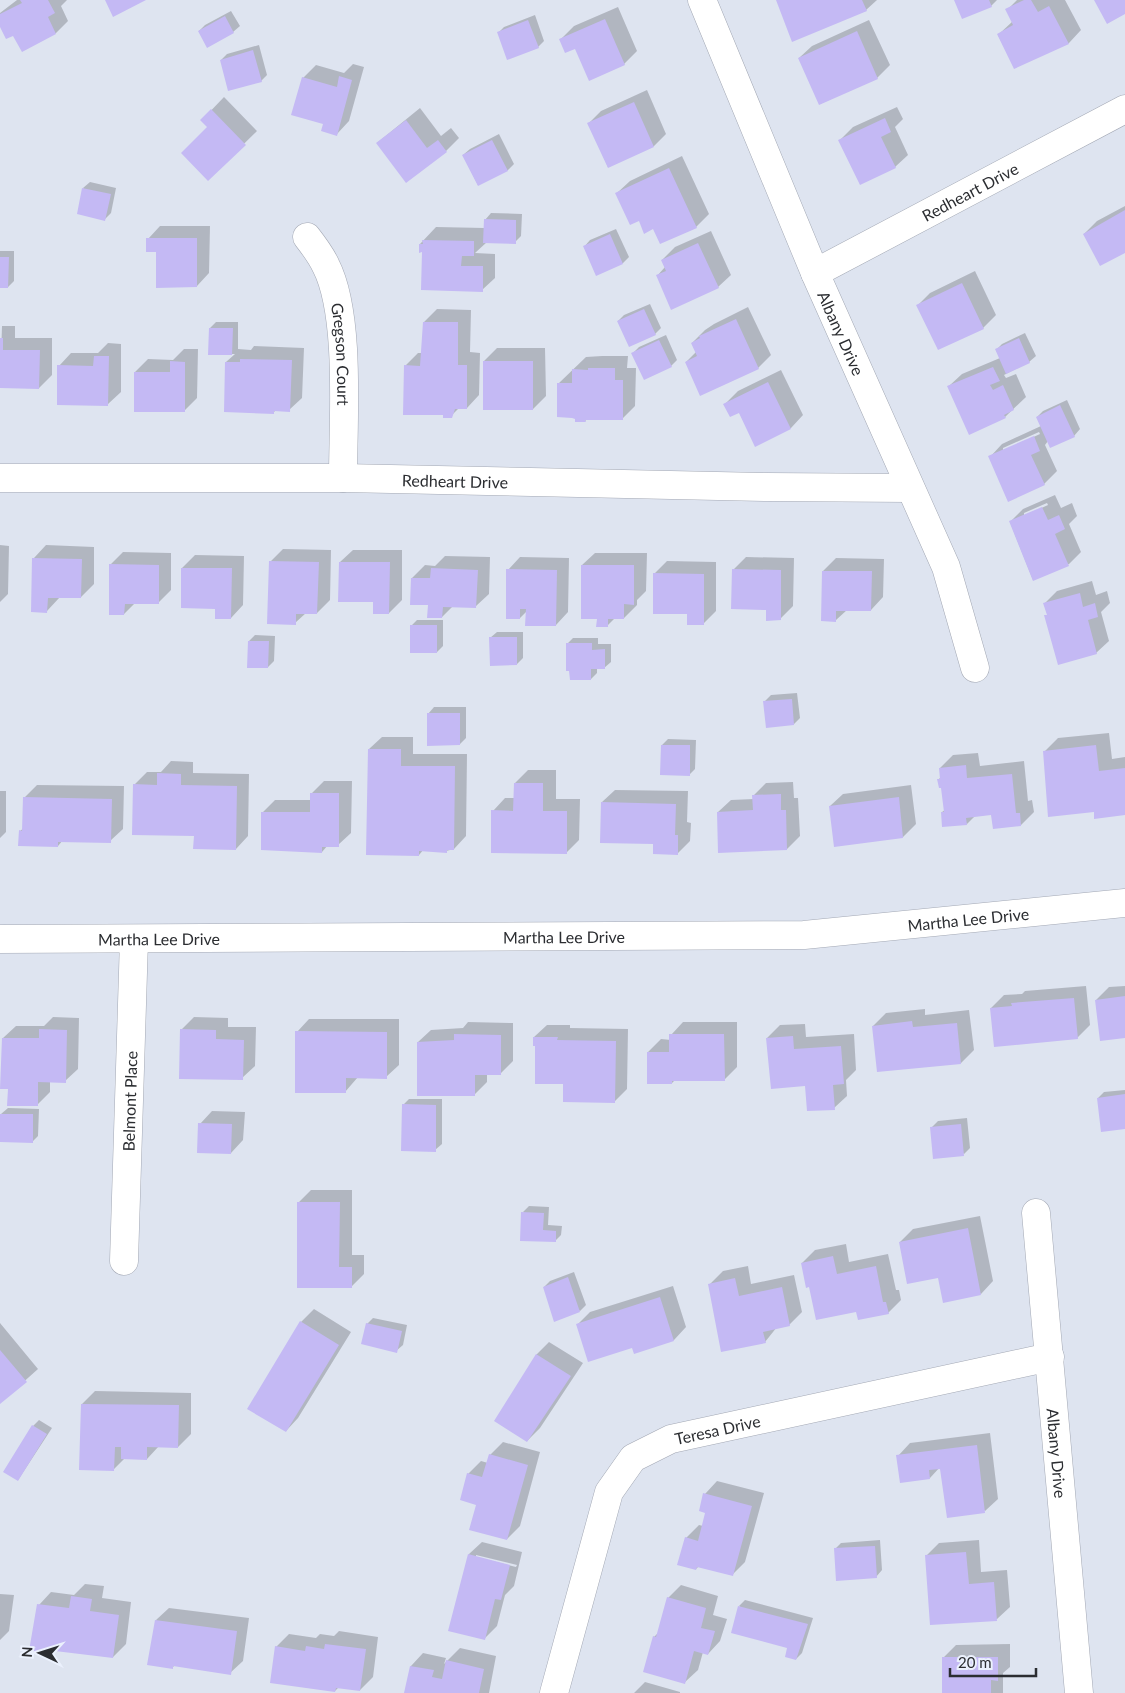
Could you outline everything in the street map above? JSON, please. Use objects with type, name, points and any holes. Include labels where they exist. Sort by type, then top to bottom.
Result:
[{"type":"street","name":"Albany Drive","points":[[702,0],[815,273],[946,566],[975,668]]},
{"type":"street","name":"Redheart Drive","points":[[815,273],[1125,109]]},
{"type":"street","name":"Gregson Court","points":[[307,237],[327,267],[338,305],[342,348],[343,478]]},
{"type":"street","name":"Redheart Drive","points":[[0,478],[343,478],[768,488],[910,488]]},
{"type":"street","name":"Martha Lee Drive","points":[[0,939],[134,940],[804,935],[1125,904]]},
{"type":"street","name":"Belmont Place","points":[[124,1261],[134,940]]},
{"type":"street","name":"Albany Drive","points":[[1036,1213],[1079,1693]]},
{"type":"street","name":"Teresa Drive","points":[[554,1693],[609,1492],[633,1458],[671,1439],[1050,1357]]},
{"type":"building","points":[[20,0],[48,0],[55,13],[48,17],[56,34],[22,52],[13,36],[6,39],[0,27],[0,14],[22,3]]},
{"type":"building","points":[[105,0],[146,0],[113,17]]},
{"type":"building","points":[[776,0],[862,0],[867,11],[792,42]]},
{"type":"building","points":[[954,0],[989,0],[992,7],[962,19]]},
{"type":"building","points":[[1024,0],[1031,0],[1038,12],[1049,6],[1069,44],[1014,69],[997,34],[1013,25],[1005,9]]},
{"type":"building","points":[[1094,0],[1125,0],[1125,14],[1107,24]]},
{"type":"building","points":[[225,16],[234,33],[207,48],[198,31]]},
{"type":"building","points":[[605,19],[625,65],[589,81],[575,49],[565,53],[559,39]]},
{"type":"building","points":[[528,20],[539,48],[507,60],[497,32]]},
{"type":"building","points":[[857,31],[878,79],[819,105],[798,58]]},
{"type":"building","points":[[253,50],[262,82],[228,91],[220,60]]},
{"type":"building","points":[[339,76],[352,80],[337,136],[321,131],[323,124],[291,115],[302,77],[337,87]]},
{"type":"building","points":[[634,102],[654,147],[608,168],[587,123]]},
{"type":"building","points":[[211,109],[246,145],[208,181],[181,153],[207,127],[200,120]]},
{"type":"building","points":[[885,118],[891,132],[881,137],[896,168],[860,185],[838,140]]},
{"type":"building","points":[[406,120],[427,148],[438,140],[447,152],[406,183],[376,143]]},
{"type":"building","points":[[492,140],[508,171],[478,186],[462,155]]},
{"type":"building","points":[[669,168],[697,228],[660,244],[653,229],[644,234],[639,221],[630,225],[615,193]]},
{"type":"building","points":[[82,188],[111,194],[105,221],[77,214]]},
{"type":"building","points":[[1125,210],[1125,253],[1100,266],[1083,234]]},
{"type":"building","points":[[484,219],[516,220],[516,244],[483,243]]},
{"type":"building","points":[[610,234],[623,264],[596,276],[583,246]]},
{"type":"building","points":[[146,238],[197,238],[197,287],[156,288],[156,252],[146,252]]},
{"type":"building","points":[[422,240],[474,241],[474,256],[462,256],[461,266],[483,266],[483,292],[421,290],[422,252],[419,253],[419,244],[423,244]]},
{"type":"building","points":[[698,243],[719,288],[671,310],[656,275],[666,271],[661,260]]},
{"type":"building","points":[[0,257],[9,257],[8,288],[0,288]]},
{"type":"building","points":[[962,283],[984,329],[938,350],[916,305]]},
{"type":"building","points":[[644,309],[656,335],[629,347],[617,321]]},
{"type":"building","points":[[736,319],[759,369],[700,396],[685,362],[697,356],[691,343],[700,338],[699,336]]},
{"type":"building","points":[[423,322],[458,322],[458,365],[467,365],[467,409],[455,409],[452,418],[443,418],[443,415],[403,415],[404,365],[420,366]]},
{"type":"building","points":[[209,328],[233,328],[232,355],[208,355]]},
{"type":"building","points":[[0,338],[3,338],[3,350],[40,350],[39,389],[0,388]]},
{"type":"building","points":[[1019,338],[1030,363],[1006,374],[995,349]]},
{"type":"building","points":[[659,340],[672,367],[644,380],[631,353]]},
{"type":"building","points":[[94,356],[109,356],[108,406],[57,405],[57,365],[93,366]]},
{"type":"building","points":[[240,359],[292,360],[290,412],[274,411],[274,414],[224,412],[225,362],[240,362]]},
{"type":"building","points":[[170,361],[185,362],[185,412],[134,412],[134,372],[170,372]]},
{"type":"building","points":[[483,361],[533,361],[533,410],[483,410]]},
{"type":"building","points":[[993,367],[1000,381],[990,385],[993,390],[1003,385],[1014,410],[1004,415],[1006,418],[969,435],[947,386]]},
{"type":"building","points":[[588,368],[615,368],[615,380],[623,380],[623,420],[585,420],[586,422],[575,422],[575,419],[572,418],[557,417],[557,383],[572,383],[572,369],[588,370]]},
{"type":"building","points":[[768,382],[791,429],[755,447],[739,413],[730,417],[723,404]]},
{"type":"building","points":[[1060,405],[1075,437],[1050,448],[1036,417]]},
{"type":"building","points":[[1034,436],[1040,451],[1031,455],[1045,485],[1008,502],[988,456]]},
{"type":"building","points":[[1042,507],[1048,520],[1059,515],[1065,529],[1055,534],[1069,566],[1033,581],[1009,521]]},
{"type":"building","points":[[32,558],[82,559],[81,598],[48,598],[47,613],[31,612]]},
{"type":"building","points":[[269,561],[319,562],[317,614],[296,614],[296,625],[267,624]]},
{"type":"building","points":[[339,562],[390,562],[389,614],[373,614],[373,602],[338,602]]},
{"type":"building","points":[[109,564],[159,565],[159,604],[125,604],[124,615],[109,615]]},
{"type":"building","points":[[581,565],[634,565],[634,605],[624,604],[624,619],[608,619],[608,627],[596,627],[597,619],[581,619]]},
{"type":"building","points":[[181,568],[232,568],[231,619],[215,619],[215,609],[181,608]]},
{"type":"building","points":[[431,568],[478,570],[476,608],[443,607],[442,618],[427,618],[428,605],[410,605],[411,578],[430,578]]},
{"type":"building","points":[[506,569],[557,570],[556,626],[525,626],[526,609],[520,609],[520,619],[506,619]]},
{"type":"building","points":[[732,569],[781,570],[781,620],[766,621],[766,610],[731,609]]},
{"type":"building","points":[[822,571],[872,571],[871,611],[836,611],[836,622],[821,621]]},
{"type":"building","points":[[653,573],[704,574],[704,625],[687,625],[687,614],[653,614]]},
{"type":"building","points":[[1080,593],[1083,607],[1095,603],[1098,617],[1088,620],[1097,654],[1058,665],[1044,615],[1047,615],[1043,603]]},
{"type":"building","points":[[410,625],[437,625],[437,653],[410,653]]},
{"type":"building","points":[[489,637],[517,637],[517,665],[490,666]]},
{"type":"building","points":[[248,641],[269,641],[268,668],[247,668]]},
{"type":"building","points":[[566,643],[592,643],[592,650],[605,649],[605,669],[591,669],[591,680],[570,680],[569,671],[566,671]]},
{"type":"building","points":[[792,699],[794,725],[766,728],[763,701]]},
{"type":"building","points":[[427,713],[460,713],[460,745],[427,746]]},
{"type":"building","points":[[661,745],[690,745],[690,776],[660,775]]},
{"type":"building","points":[[1096,745],[1099,771],[1125,768],[1125,815],[1094,819],[1094,812],[1048,817],[1043,751]]},
{"type":"building","points":[[368,749],[401,749],[401,766],[455,766],[454,850],[447,850],[447,853],[419,851],[419,856],[366,855]]},
{"type":"building","points":[[966,765],[967,778],[1012,774],[1016,813],[1020,813],[1021,826],[993,829],[991,815],[966,818],[967,825],[942,827],[941,812],[944,812],[941,788],[939,788],[937,779],[940,779],[939,768]]},
{"type":"building","points":[[157,773],[181,774],[181,785],[237,786],[236,850],[193,849],[194,836],[132,835],[133,784],[157,785]]},
{"type":"building","points":[[514,783],[543,783],[543,811],[567,811],[567,854],[491,853],[491,810],[513,811]]},
{"type":"building","points":[[310,793],[339,793],[339,847],[322,847],[322,853],[261,850],[261,812],[310,812]]},
{"type":"building","points":[[781,794],[781,810],[786,810],[787,850],[718,853],[717,812],[753,810],[752,795]]},
{"type":"building","points":[[23,797],[112,799],[111,843],[58,842],[58,847],[18,846],[19,830],[22,831]]},
{"type":"building","points":[[899,797],[903,838],[834,847],[829,806]]},
{"type":"building","points":[[601,802],[676,804],[675,835],[678,835],[678,855],[653,854],[653,844],[600,843]]},
{"type":"building","points":[[1125,996],[1125,1038],[1100,1041],[1095,1000]]},
{"type":"building","points":[[1074,998],[1078,1039],[994,1047],[990,1008],[1012,1006],[1011,1003]]},
{"type":"building","points":[[912,1021],[913,1027],[957,1023],[961,1064],[877,1072],[872,1026]]},
{"type":"building","points":[[39,1029],[67,1030],[66,1083],[38,1082],[38,1106],[7,1106],[8,1089],[0,1089],[2,1038],[39,1038]]},
{"type":"building","points":[[180,1029],[216,1030],[216,1039],[244,1040],[243,1080],[179,1079]]},
{"type":"building","points":[[295,1031],[387,1032],[387,1079],[346,1078],[346,1093],[295,1093]]},
{"type":"building","points":[[454,1034],[501,1035],[501,1075],[475,1075],[475,1096],[417,1096],[417,1042],[454,1040]]},
{"type":"building","points":[[669,1034],[724,1034],[725,1081],[672,1081],[672,1084],[647,1084],[647,1052],[669,1052]]},
{"type":"building","points":[[793,1036],[794,1049],[841,1046],[844,1084],[833,1085],[835,1110],[807,1111],[805,1086],[771,1089],[766,1038]]},
{"type":"building","points":[[533,1037],[558,1037],[557,1040],[616,1041],[615,1103],[563,1102],[563,1084],[535,1084],[535,1046],[533,1046]]},
{"type":"building","points":[[1125,1094],[1125,1129],[1101,1132],[1097,1098]]},
{"type":"building","points":[[402,1104],[436,1105],[436,1152],[401,1151]]},
{"type":"building","points":[[0,1114],[33,1114],[33,1143],[0,1142]]},
{"type":"building","points":[[198,1123],[232,1124],[231,1154],[197,1153]]},
{"type":"building","points":[[961,1124],[964,1156],[933,1159],[930,1127]]},
{"type":"building","points":[[297,1202],[340,1202],[339,1267],[352,1267],[352,1288],[297,1288]]},
{"type":"building","points":[[521,1212],[544,1213],[543,1230],[556,1231],[556,1242],[520,1241]]},
{"type":"building","points":[[968,1228],[981,1295],[943,1303],[938,1278],[907,1284],[899,1242]]},
{"type":"building","points":[[833,1256],[837,1274],[876,1266],[883,1302],[886,1302],[889,1314],[858,1320],[856,1312],[816,1320],[809,1287],[806,1288],[801,1263]]},
{"type":"building","points":[[568,1277],[580,1312],[554,1322],[543,1287]]},
{"type":"building","points":[[735,1278],[739,1296],[782,1287],[790,1326],[763,1332],[766,1343],[721,1352],[708,1284]]},
{"type":"building","points":[[660,1297],[674,1341],[634,1354],[632,1348],[588,1362],[576,1324]]},
{"type":"building","points":[[300,1321],[339,1345],[286,1432],[247,1409]]},
{"type":"building","points":[[366,1323],[402,1331],[397,1353],[361,1344]]},
{"type":"building","points":[[0,1350],[27,1382],[0,1404]]},
{"type":"building","points":[[536,1354],[571,1376],[527,1442],[494,1421]]},
{"type":"building","points":[[81,1404],[179,1405],[178,1448],[147,1447],[147,1460],[121,1459],[121,1447],[115,1447],[114,1471],[79,1470]]},
{"type":"building","points":[[32,1425],[47,1434],[18,1481],[3,1472]]},
{"type":"building","points":[[977,1445],[985,1513],[947,1518],[940,1469],[929,1470],[930,1479],[900,1483],[896,1455]]},
{"type":"building","points":[[489,1454],[528,1465],[507,1540],[469,1530],[476,1505],[460,1500],[467,1473],[482,1477]]},
{"type":"building","points":[[703,1493],[752,1506],[733,1576],[697,1567],[696,1570],[677,1565],[685,1537],[698,1541],[705,1513],[699,1511]]},
{"type":"building","points":[[875,1546],[877,1578],[836,1581],[834,1548]]},
{"type":"building","points":[[966,1552],[969,1584],[994,1582],[997,1621],[930,1625],[925,1555]]},
{"type":"building","points":[[468,1554],[510,1565],[501,1600],[495,1599],[485,1640],[448,1631]]},
{"type":"building","points":[[71,1596],[92,1599],[90,1611],[119,1615],[113,1658],[55,1651],[55,1654],[29,1651],[37,1604],[69,1608]]},
{"type":"building","points":[[667,1597],[706,1608],[701,1628],[715,1631],[708,1655],[694,1651],[685,1684],[643,1672],[653,1636],[656,1637]]},
{"type":"building","points":[[738,1606],[808,1624],[796,1660],[785,1657],[787,1648],[731,1633]]},
{"type":"building","points":[[155,1620],[237,1631],[231,1675],[173,1666],[173,1669],[147,1665]]},
{"type":"building","points":[[325,1644],[366,1649],[360,1691],[336,1688],[335,1692],[270,1683],[275,1646],[305,1651],[306,1646],[324,1649]]},
{"type":"building","points":[[942,1657],[998,1657],[998,1681],[991,1680],[991,1693],[942,1693]]},
{"type":"building","points":[[446,1660],[484,1669],[479,1693],[404,1693],[410,1666],[434,1670],[432,1677],[442,1679]]}]
